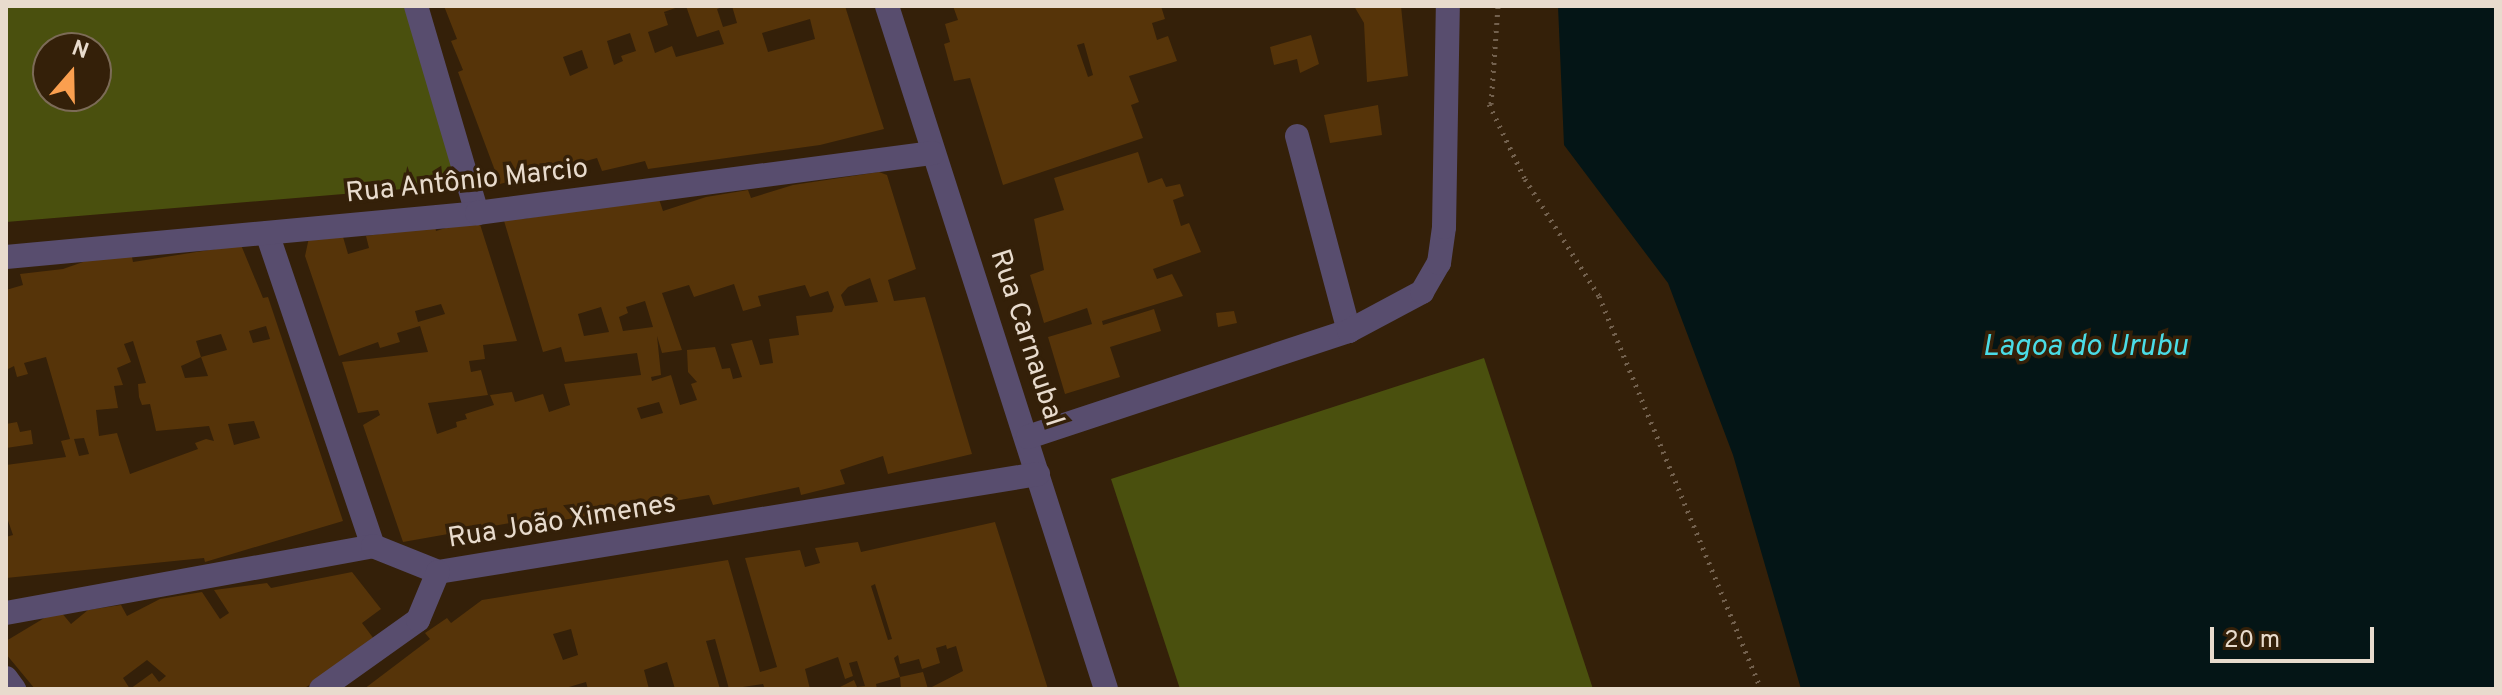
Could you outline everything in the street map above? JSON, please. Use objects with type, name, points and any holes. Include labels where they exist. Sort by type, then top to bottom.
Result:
[{"type":"street","points":[[416,6],[477,213]]},
{"type":"street","name":"Rua Carnaubal","points":[[887,6],[1028,437],[1106,689]]},
{"type":"street","points":[[1028,437],[1349,331],[1422,292],[1439,263],[1448,6]]},
{"type":"street","points":[[1297,136],[1349,331]]},
{"type":"street","name":"Rua Antônio Marcio","points":[[6,257],[477,213],[933,153]]},
{"type":"street","points":[[6,613],[373,546],[267,233]]},
{"type":"street","name":"Rua João Ximenes","points":[[373,546],[438,572],[1038,474]]},
{"type":"street","points":[[321,689],[418,620],[438,572]]},
{"type":"street","points":[[6,678],[14,689]]},
{"type":"path","points":[[1498,6],[1490,105],[1525,179],[1599,296],[1761,689]]},
{"type":"green space","points":[[6,6],[404,6],[463,184],[6,222]]},
{"type":"green space","points":[[1484,358],[1593,689],[1180,689],[1111,479]]},
{"type":"water","name":"Lagoa do Urubu","points":[[1558,6],[2496,6],[2496,689],[1801,689],[1733,455],[1668,283],[1564,145]]},
{"type":"building","points":[[444,6],[681,6],[664,12],[668,25],[648,32],[655,53],[672,46],[676,57],[724,44],[719,30],[697,37],[686,6],[724,6],[717,9],[723,27],[737,23],[732,6],[845,6],[884,129],[820,145],[648,169],[645,161],[602,171],[597,158],[500,184],[458,72],[463,70],[451,41],[457,39]],"holes":[[[810,19],[815,39],[768,52],[762,33]],[[630,33],[636,51],[621,56],[623,61],[614,65],[607,41]],[[582,50],[588,68],[570,76],[563,57]]]},
{"type":"building","points":[[953,6],[1161,6],[1165,19],[1152,23],[1157,40],[1168,36],[1177,61],[1129,76],[1139,102],[1131,105],[1143,138],[1003,185],[970,78],[954,81],[944,44],[950,42],[945,24],[958,20]],"holes":[[[1084,43],[1093,75],[1088,77],[1077,45]]]},
{"type":"building","points":[[1354,6],[1401,6],[1408,76],[1367,82],[1364,23]]},
{"type":"building","points":[[1311,35],[1319,64],[1300,73],[1297,59],[1274,65],[1270,47]]},
{"type":"building","points":[[1378,105],[1382,135],[1330,143],[1324,115]]},
{"type":"building","points":[[1138,152],[1148,183],[1162,178],[1166,187],[1180,184],[1184,196],[1173,200],[1181,226],[1189,223],[1201,252],[1153,269],[1157,279],[1172,274],[1183,296],[1102,321],[1103,325],[1154,309],[1161,331],[1110,347],[1120,377],[1065,394],[1048,337],[1092,324],[1087,308],[1044,323],[1030,275],[1044,270],[1034,219],[1064,210],[1054,178]]},
{"type":"building","points":[[879,172],[887,175],[916,269],[888,280],[894,301],[925,297],[972,454],[888,474],[883,456],[840,470],[845,484],[801,495],[799,487],[713,505],[709,495],[551,522],[549,516],[403,542],[363,425],[380,415],[378,410],[358,413],[342,362],[428,352],[420,326],[397,333],[400,342],[380,348],[378,342],[339,356],[305,256],[310,233],[341,230],[348,254],[369,248],[366,236],[435,226],[436,231],[478,218],[517,341],[483,345],[485,359],[469,361],[471,372],[481,370],[488,395],[428,403],[437,434],[457,427],[456,422],[467,419],[465,414],[494,405],[490,395],[512,392],[515,402],[543,394],[549,412],[570,405],[564,384],[641,375],[637,353],[565,362],[561,347],[543,352],[502,214],[520,210],[523,219],[658,196],[663,211],[706,197],[748,190],[751,198],[793,185]],"holes":[[[870,278],[878,302],[845,306],[841,295],[848,287]],[[734,284],[743,311],[761,306],[758,296],[805,285],[810,297],[828,291],[834,307],[832,312],[796,316],[799,335],[769,339],[773,363],[760,365],[752,340],[731,344],[742,377],[733,379],[730,368],[722,369],[715,347],[687,350],[688,372],[697,382],[691,384],[697,400],[680,405],[671,375],[652,381],[651,377],[661,375],[657,336],[662,353],[682,350],[662,293],[689,285],[694,297]],[[645,301],[653,327],[623,331],[619,317],[628,313],[626,307]],[[441,304],[445,314],[418,322],[415,311]],[[601,307],[609,332],[584,336],[578,314]],[[659,402],[663,413],[641,419],[637,408]]]},
{"type":"building","points":[[241,245],[263,298],[268,297],[343,521],[205,562],[204,558],[6,578],[6,537],[13,535],[6,515],[6,465],[66,457],[61,441],[70,439],[46,357],[24,363],[28,374],[17,377],[14,366],[6,370],[6,290],[23,285],[20,274],[63,269],[106,254],[132,257],[133,262]],"holes":[[[266,326],[270,339],[253,343],[249,331]],[[221,334],[227,350],[201,357],[196,341]],[[133,341],[146,383],[138,384],[139,397],[142,405],[150,404],[156,431],[209,426],[214,441],[206,439],[195,443],[198,449],[130,474],[117,433],[99,436],[96,410],[118,408],[114,386],[123,385],[117,368],[131,362],[124,344]],[[201,357],[208,376],[185,378],[181,366]],[[254,421],[260,438],[234,445],[228,424]],[[84,438],[89,454],[79,456],[74,439]]]},
{"type":"building","points":[[1234,311],[1237,323],[1218,327],[1216,313]]},
{"type":"building","points":[[17,422],[20,432],[31,430],[33,444],[6,448],[6,424]]},
{"type":"building","points":[[995,522],[1048,689],[928,689],[963,671],[956,646],[936,648],[940,663],[922,669],[919,659],[900,664],[898,655],[894,658],[900,677],[876,684],[877,689],[836,689],[854,680],[857,687],[865,686],[857,661],[849,663],[853,676],[845,679],[838,657],[805,669],[810,689],[765,689],[763,684],[729,689],[715,639],[706,641],[720,689],[675,689],[667,662],[644,670],[649,689],[588,689],[586,682],[562,689],[364,689],[430,639],[425,633],[447,618],[451,623],[482,600],[728,560],[760,672],[777,667],[745,558],[800,550],[805,567],[820,563],[815,548],[858,542],[861,552]],"holes":[[[875,584],[892,639],[888,640],[871,586]],[[571,629],[578,655],[563,660],[553,634]]]},
{"type":"building","points":[[352,572],[381,609],[362,623],[377,643],[303,689],[130,689],[35,689],[6,654],[6,641],[51,614],[61,612],[71,624],[88,610],[121,605],[127,616],[160,599],[202,592],[220,619],[229,613],[214,590],[267,583],[271,588]],"holes":[[[147,660],[166,676],[159,682],[152,673],[130,689],[123,678]]]},
{"type":"building","points":[[923,672],[928,689],[901,689],[900,677]]}]
